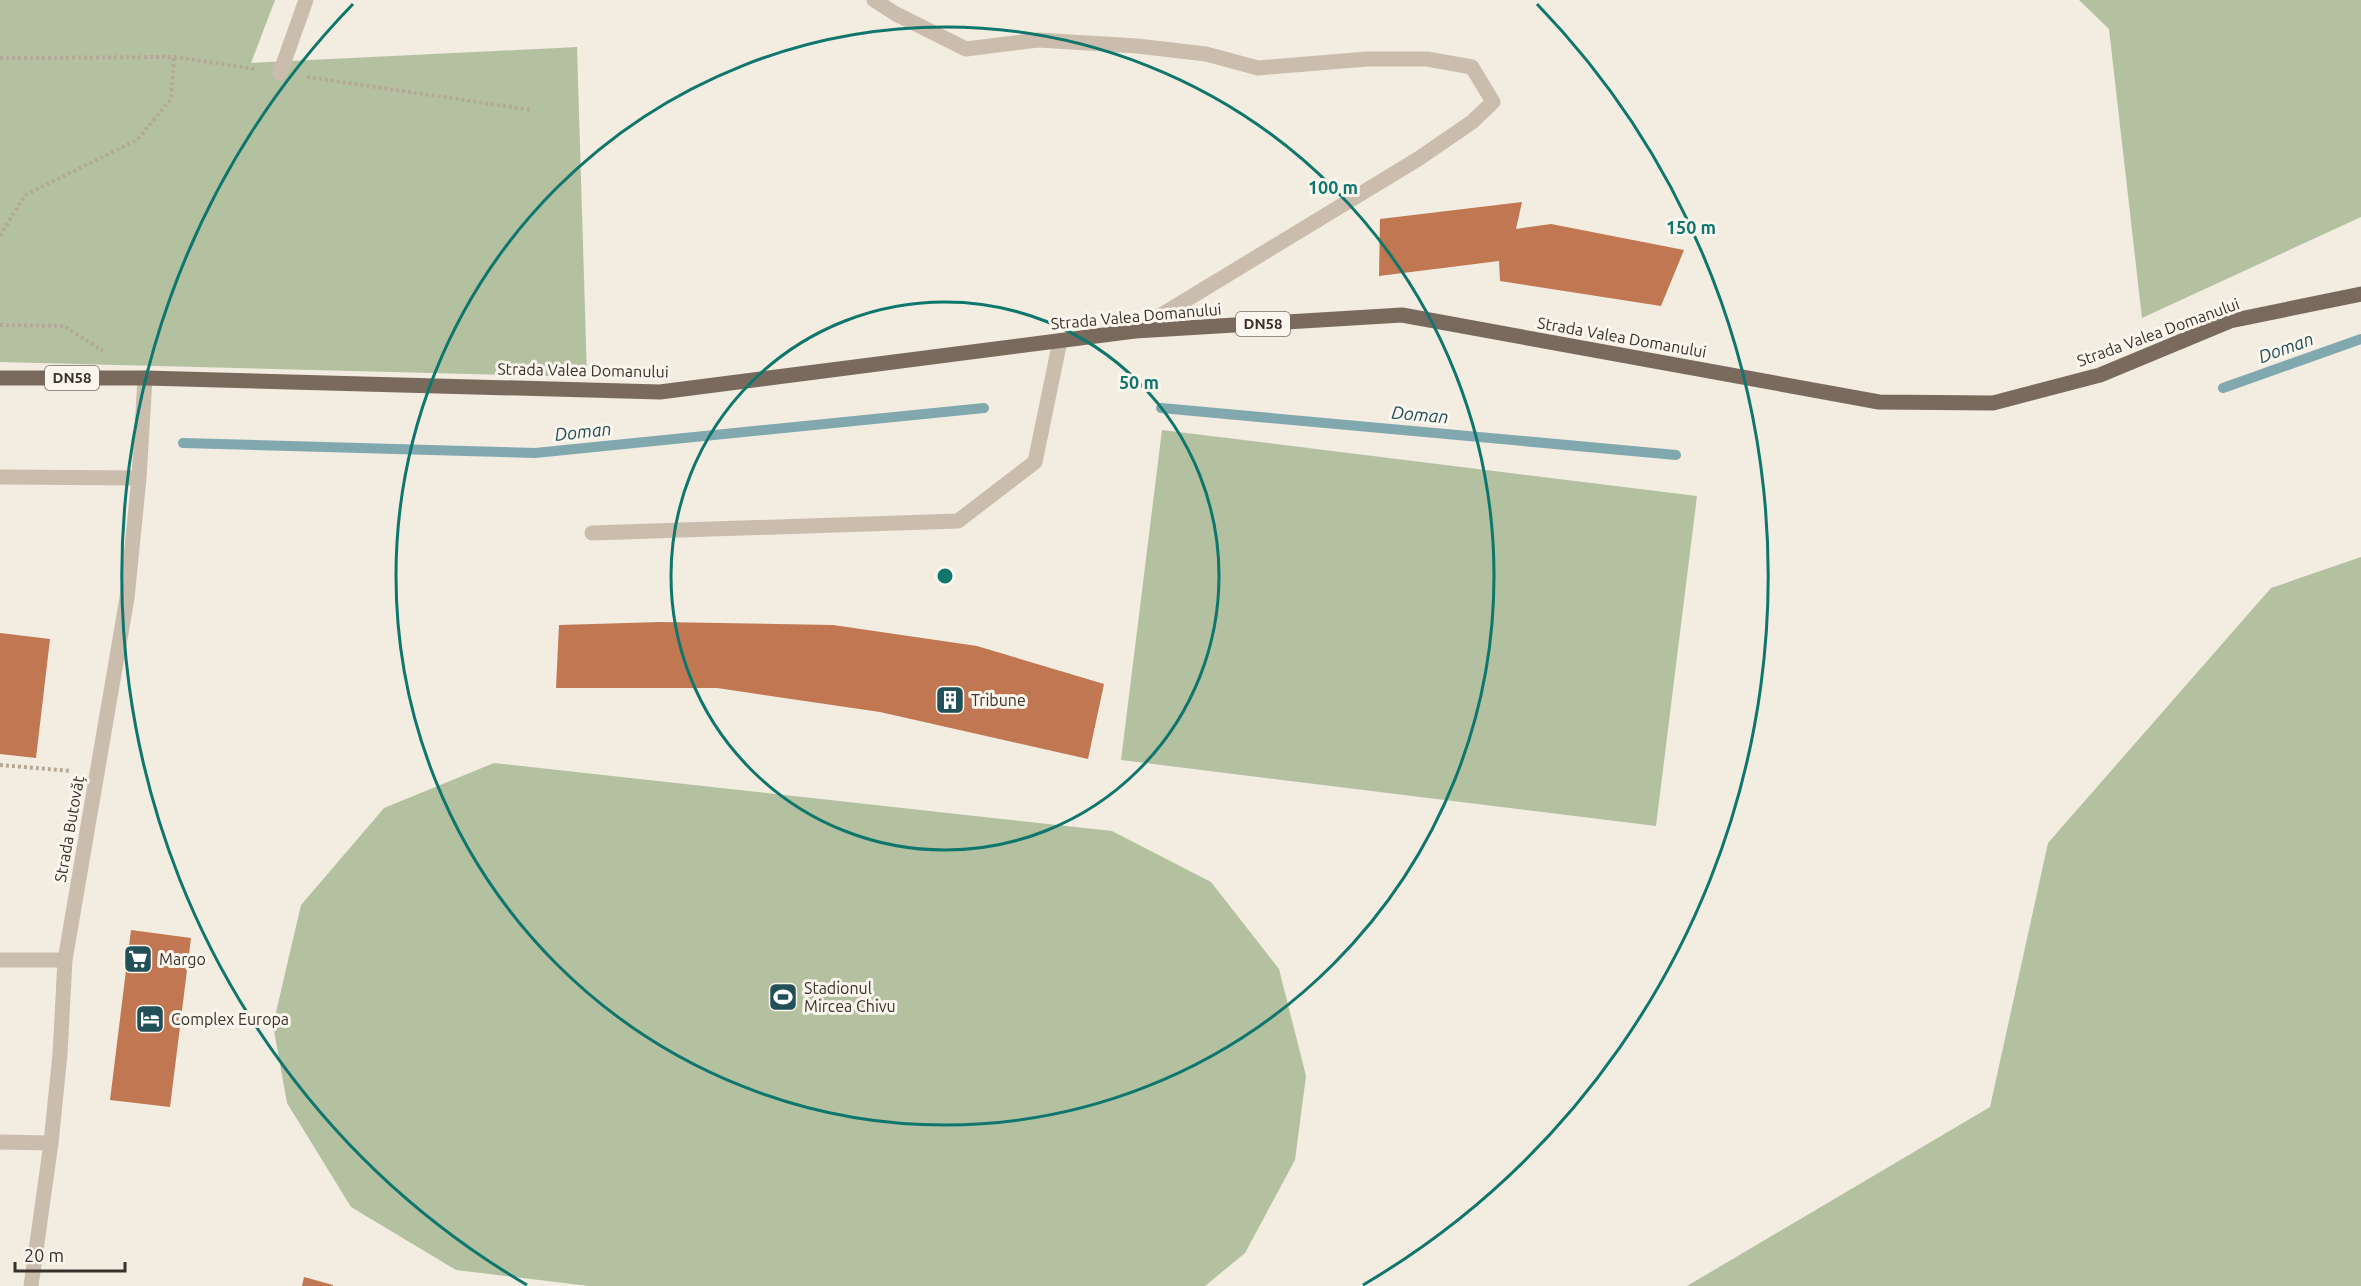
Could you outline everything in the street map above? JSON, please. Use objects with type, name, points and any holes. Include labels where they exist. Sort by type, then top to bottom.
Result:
[{"type":"main road","name":"Strada Valea Domanului","points":[[0,378],[145,378],[660,392],[1135,331],[1402,315],[1879,402],[1993,403],[2100,375],[2230,321],[2361,294]]},
{"type":"street","points":[[280,73],[306,0]]},
{"type":"street","points":[[873,0],[966,49],[1038,40],[1137,46],[1206,54],[1258,68],[1367,59],[1427,58],[1472,67],[1493,102],[1472,122],[1418,159],[1135,331]]},
{"type":"street","points":[[592,533],[958,521],[1035,462],[1060,341]]},
{"type":"street","name":"Strada Butovăț","points":[[31,1286],[51,1143],[60,1054],[65,960],[127,598],[139,478],[145,378]]},
{"type":"street","points":[[0,477],[139,478]]},
{"type":"street","points":[[0,960],[65,960]]},
{"type":"street","points":[[0,1142],[51,1143]]},
{"type":"path","points":[[0,236],[25,195],[137,140],[171,99],[174,57]]},
{"type":"path","points":[[0,325],[64,326],[145,378]]},
{"type":"path","points":[[0,765],[97,774]]},
{"type":"green space","points":[[0,0],[275,0],[251,63],[577,47],[587,377],[0,362]]},
{"type":"green space","points":[[2079,0],[2361,0],[2361,217],[2142,318],[2109,29]]},
{"type":"green space","points":[[1162,430],[1697,496],[1656,826],[1121,760]]},
{"type":"green space","points":[[2361,557],[2361,1286],[1687,1286],[1990,1107],[2048,843],[2271,588]]},
{"type":"green space","name":"Stadionul Mircea Chivu","points":[[494,763],[1112,831],[1211,882],[1279,969],[1306,1076],[1295,1160],[1245,1253],[1205,1286],[589,1286],[456,1270],[351,1207],[287,1103],[273,1025],[301,905],[384,808]]},
{"type":"building","points":[[1522,202],[1516,229],[1551,224],[1684,250],[1661,306],[1500,281],[1499,261],[1379,276],[1380,219]]},
{"type":"building","name":"Tribune","points":[[661,622],[833,625],[977,646],[1104,684],[1088,759],[880,712],[717,688],[556,688],[559,625]]},
{"type":"building","points":[[0,633],[50,639],[36,758],[0,754]]},
{"type":"building","name":"Complex Europa","points":[[131,930],[191,938],[170,1107],[110,1100]]},
{"type":"building","points":[[304,1277],[333,1285],[333,1286],[302,1286]]},
{"type":"waterway","name":"Doman","points":[[2223,388],[2361,339]]},
{"type":"waterway","name":"Doman","points":[[183,443],[535,453],[984,408]]},
{"type":"waterway","name":"Doman","points":[[1161,408],[1676,455]]},
{"type":"place","name":"Tribune","points":[[950,700]]},
{"type":"place","name":"Margo","points":[[138,959]]},
{"type":"place","name":"Stadionul Mircea Chivu","points":[[783,997]]},
{"type":"place","name":"Complex Europa","points":[[150,1019]]}]
